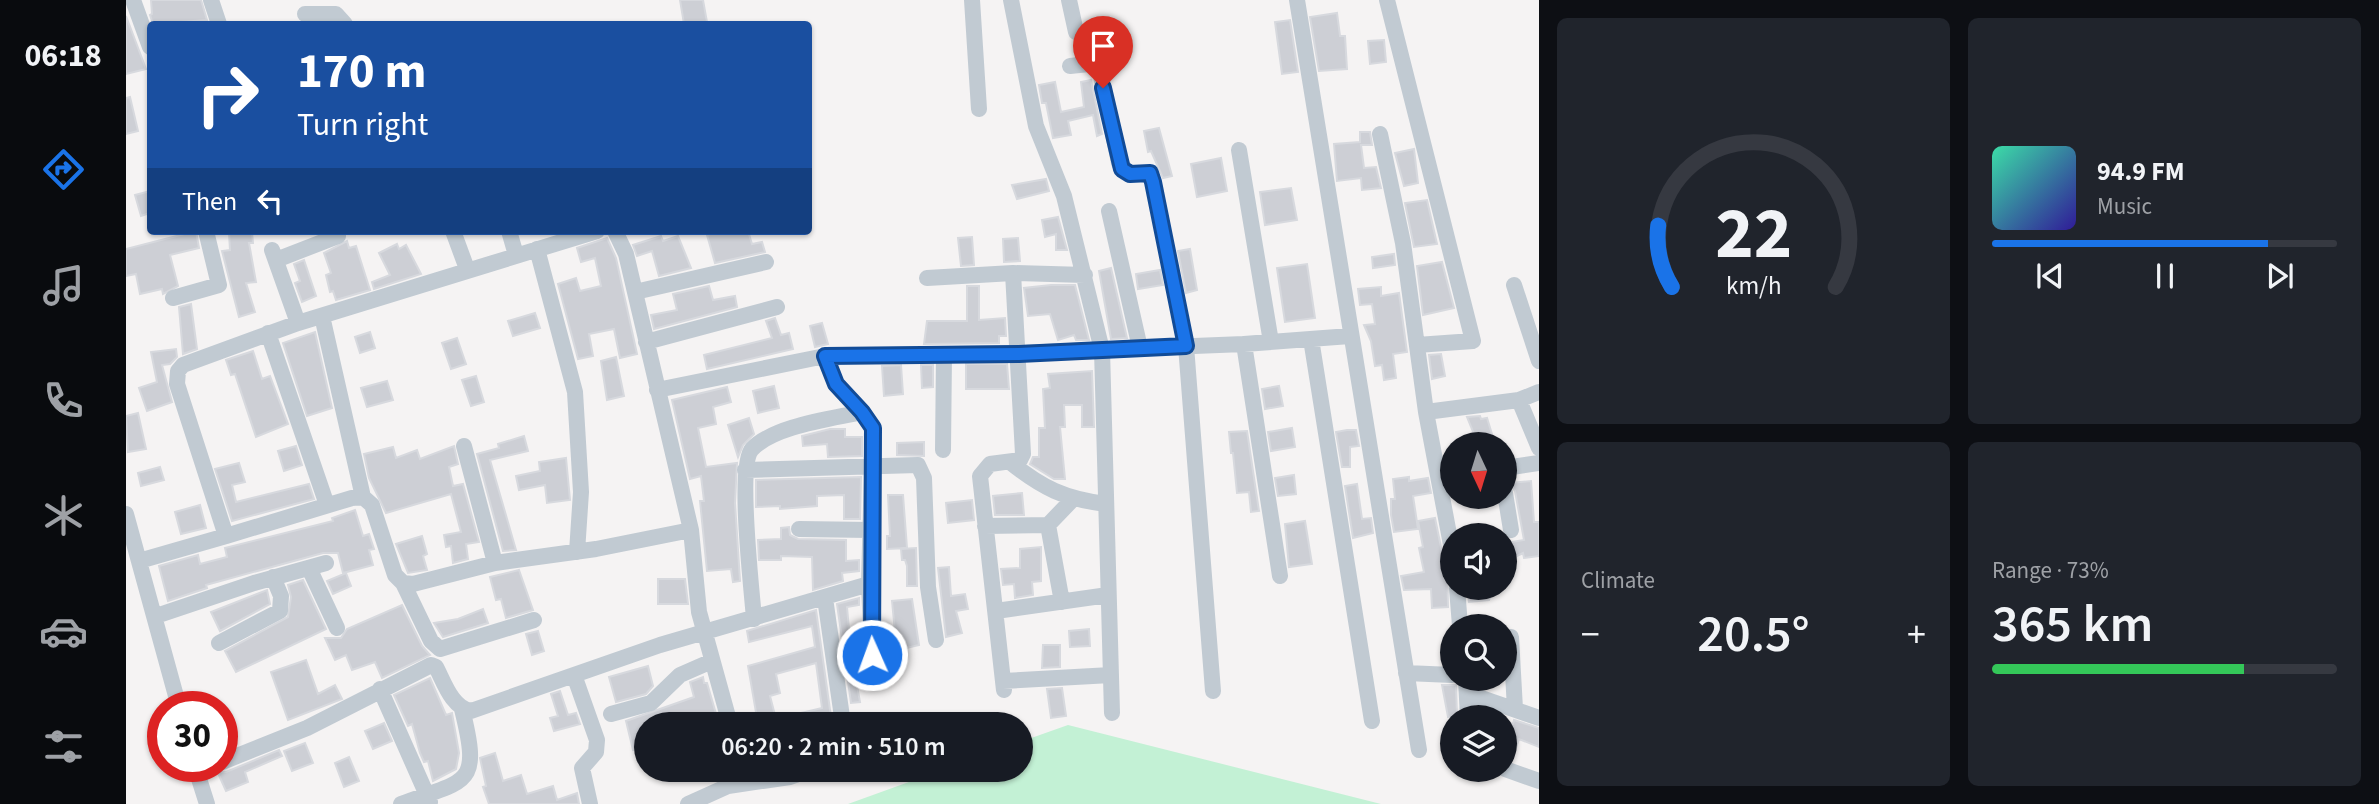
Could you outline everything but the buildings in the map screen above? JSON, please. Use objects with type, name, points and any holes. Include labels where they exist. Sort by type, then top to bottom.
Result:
[{"type":"street","points":[[133,0],[147,39]]},
{"type":"street","points":[[211,0],[218,21]]},
{"type":"street","points":[[972,0],[979,109]]},
{"type":"street","points":[[1011,0],[1036,126],[1064,196],[1102,350],[1112,713]]},
{"type":"street","points":[[1069,0],[1098,62],[1119,163],[1130,174],[1150,173],[1153,182],[1186,346],[1213,691]]},
{"type":"street","points":[[1297,0],[1419,750]]},
{"type":"street","points":[[1387,0],[1473,341],[1417,345]]},
{"type":"street","points":[[305,13],[336,14],[342,21]]},
{"type":"street","points":[[1070,66],[1098,62]]},
{"type":"street","points":[[1380,134],[1403,243],[1426,412],[1440,458]]},
{"type":"street","points":[[1239,150],[1271,342]]},
{"type":"street","points":[[1109,211],[1140,348]]},
{"type":"street","points":[[173,298],[219,285],[207,235]]},
{"type":"street","points":[[454,235],[467,269]]},
{"type":"street","points":[[510,235],[516,255]]},
{"type":"street","points":[[226,536],[177,384],[178,371],[194,359],[268,333],[467,269],[584,235]]},
{"type":"street","points":[[617,235],[626,254],[691,530],[695,584],[704,634],[727,712]]},
{"type":"street","points":[[298,323],[274,255],[338,236]]},
{"type":"street","points":[[537,249],[575,392],[580,492],[578,552]]},
{"type":"street","points":[[635,292],[766,262]]},
{"type":"street","points":[[928,278],[1013,273],[1085,275]]},
{"type":"street","points":[[1013,273],[1024,454],[1020,460],[990,464],[980,476],[1004,686],[1111,674]]},
{"type":"street","points":[[1514,285],[1539,361]]},
{"type":"street","points":[[646,342],[777,307]]},
{"type":"street","points":[[322,316],[363,497],[372,505],[395,575],[403,583],[431,641],[440,649],[534,620]]},
{"type":"street","points":[[268,333],[327,505]]},
{"type":"street","points":[[657,390],[825,356],[1019,354],[1244,344],[1350,336]]},
{"type":"street","points":[[1311,339],[1372,721]]},
{"type":"street","points":[[1244,344],[1280,576]]},
{"type":"street","points":[[943,450],[944,354]]},
{"type":"street","points":[[825,356],[836,384],[873,428],[869,584],[872,655]]},
{"type":"street","points":[[1426,412],[1519,400],[1539,392]]},
{"type":"street","points":[[1519,400],[1539,448]]},
{"type":"street","points":[[754,619],[746,456],[754,446],[797,426],[862,412]]},
{"type":"street","points":[[464,446],[495,563]]},
{"type":"street","points":[[1010,462],[1034,482],[1072,500],[1106,505]]},
{"type":"street","points":[[1517,466],[1539,463]]},
{"type":"street","points":[[745,470],[910,464],[922,469],[928,587],[936,640]]},
{"type":"street","points":[[139,561],[327,505],[363,497]]},
{"type":"street","points":[[985,526],[1048,525],[1072,500]]},
{"type":"street","points":[[126,514],[176,691]]},
{"type":"street","points":[[1048,525],[1062,601]]},
{"type":"street","points":[[799,529],[870,530]]},
{"type":"street","points":[[403,583],[413,584],[495,563],[578,552],[691,530]]},
{"type":"street","points":[[156,616],[273,577],[326,563]]},
{"type":"street","points":[[309,568],[337,628]]},
{"type":"street","points":[[219,643],[280,611],[281,596],[273,577]]},
{"type":"street","points":[[462,709],[471,711],[574,675],[869,584]]},
{"type":"street","points":[[996,611],[1108,595]]},
{"type":"street","points":[[825,598],[841,712]]},
{"type":"street","points":[[611,713],[651,703],[680,675],[712,661]]},
{"type":"street","points":[[238,755],[307,727],[431,665],[436,667],[462,709],[471,750],[471,767],[456,783],[428,799],[401,804]]},
{"type":"street","points":[[1406,673],[1440,674]]},
{"type":"street","points":[[574,675],[597,740],[596,752],[582,768],[590,804]]},
{"type":"street","points":[[380,689],[428,799]]},
{"type":"street","points":[[1477,691],[1506,705]]},
{"type":"street","points":[[1517,710],[1539,718]]},
{"type":"street","points":[[1517,773],[1539,781]]},
{"type":"street","points":[[203,782],[207,804]]},
{"type":"street","points":[[688,804],[731,782]]},
{"type":"green space","points":[[1068,725],[1381,804],[848,804],[909,782],[1033,782],[1033,737]]},
{"type":"route","points":[[872,655],[869,584],[873,428],[869,419],[836,384],[825,356],[1019,354],[1186,346],[1153,182],[1150,173],[1130,174],[1122,169],[1103,88]]}]
